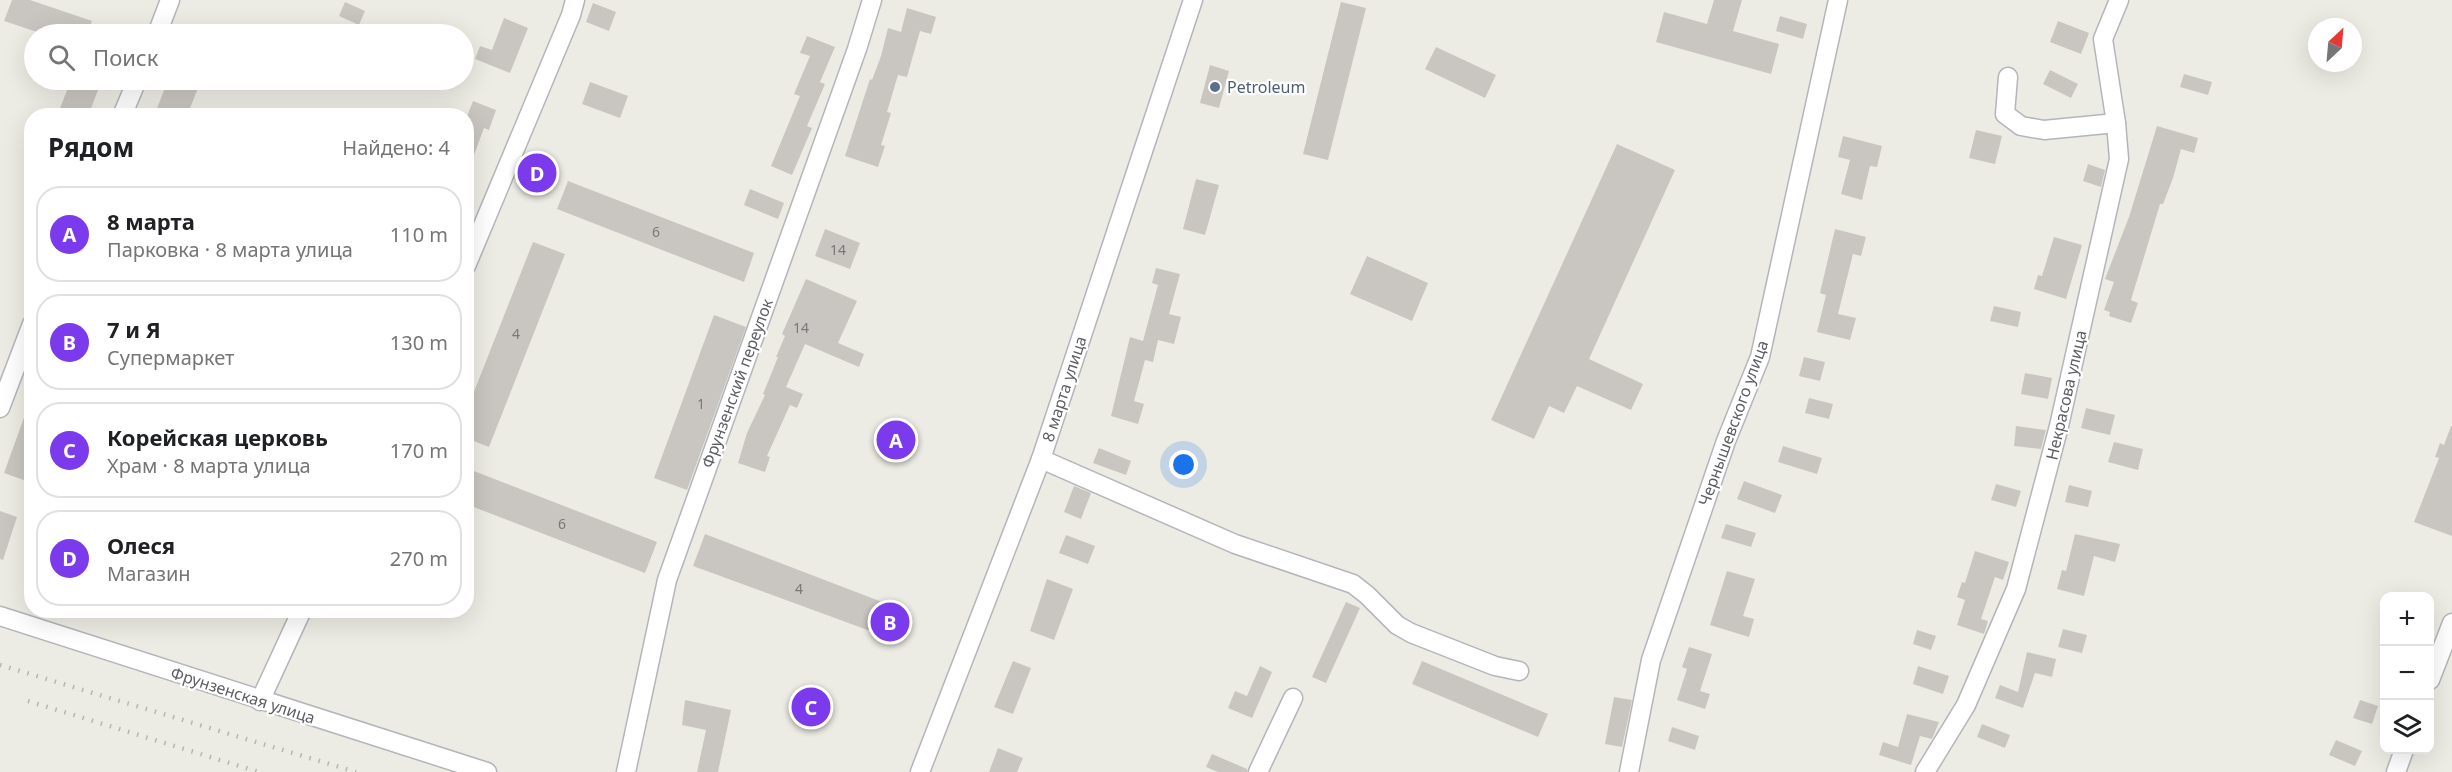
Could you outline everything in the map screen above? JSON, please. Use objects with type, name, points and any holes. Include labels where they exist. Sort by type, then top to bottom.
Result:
[{"type":"street","points":[[161,24],[170,0]]},
{"type":"street","points":[[474,247],[571,15],[575,0]]},
{"type":"street","name":"Фрунзенский переулок","points":[[626,772],[667,580],[854,60],[872,0]]},
{"type":"street","name":"8 марта улица","points":[[920,772],[1041,459],[1193,0]]},
{"type":"street","name":"Чернышевского улица","points":[[1629,772],[1651,660],[1726,441],[1760,357],[1838,0]]},
{"type":"street","name":"Некрасова улица","points":[[1925,772],[1966,705],[2016,589],[2060,426],[2119,159],[2103,39],[2119,0]]},
{"type":"street","points":[[2008,77],[2005,114],[2021,126],[2044,130],[2116,123]]},
{"type":"street","points":[[125,108],[133,90]]},
{"type":"street","points":[[0,408],[24,345]]},
{"type":"street","points":[[1041,459],[1235,544],[1353,584],[1397,625],[1411,633],[1495,666],[1519,671]]},
{"type":"street","name":"Фрунзенская улица","points":[[0,616],[487,772]]},
{"type":"street","points":[[260,701],[298,618]]},
{"type":"street","points":[[2434,670],[2452,623]]},
{"type":"street","points":[[1258,772],[1293,698]]},
{"type":"street","points":[[2396,772],[2403,754]]},
{"type":"building","points":[[12,0],[30,0],[92,21],[91,24],[24,24],[24,28],[4,21]]},
{"type":"building","points":[[1714,0],[1742,0],[1733,31],[1779,44],[1771,74],[1656,42],[1664,12],[1707,24]]},
{"type":"building","points":[[345,2],[365,11],[359,24],[339,16]]},
{"type":"building","points":[[1341,2],[1366,8],[1328,160],[1303,154]]},
{"type":"building","points":[[593,3],[616,12],[609,31],[586,22]]},
{"type":"building","points":[[907,8],[936,17],[931,34],[920,31],[907,77],[898,75],[887,112],[891,113],[881,145],[885,146],[878,167],[845,156],[870,79],[872,80],[881,56],[888,28],[901,32]]},
{"type":"building","points":[[1780,16],[1807,24],[1803,39],[1776,31]]},
{"type":"building","points":[[504,18],[528,28],[510,73],[475,59],[480,46],[492,50]]},
{"type":"building","points":[[2058,21],[2089,33],[2081,54],[2050,42]]},
{"type":"building","points":[[807,36],[835,47],[820,82],[825,84],[807,126],[812,128],[792,175],[771,166],[800,96],[794,94],[810,56],[800,53]]},
{"type":"building","points":[[1436,47],[1496,75],[1485,98],[1425,69]]},
{"type":"building","name":"Petroleum","points":[[1210,65],[1229,71],[1219,108],[1200,103]]},
{"type":"building","points":[[2050,70],[2078,84],[2071,98],[2043,84]]},
{"type":"building","points":[[2184,74],[2212,82],[2208,95],[2180,87]]},
{"type":"building","points":[[590,82],[628,96],[620,118],[582,104]]},
{"type":"building","points":[[67,90],[98,90],[91,108],[60,108]]},
{"type":"building","points":[[164,90],[197,90],[190,108],[157,108]]},
{"type":"building","points":[[473,101],[496,110],[489,130],[484,128],[474,155],[474,108],[470,108]]},
{"type":"building","points":[[2157,126],[2198,138],[2194,153],[2181,149],[2173,178],[2163,204],[2160,204],[2131,300],[2138,303],[2131,323],[2109,316],[2110,312],[2104,310],[2114,282],[2105,279],[2129,217]]},
{"type":"building","points":[[1976,130],[2002,136],[1995,164],[1969,158]]},
{"type":"building","points":[[1843,136],[1882,146],[1877,167],[1870,166],[1862,200],[1841,194],[1850,160],[1838,157]]},
{"type":"building","points":[[1617,144],[1675,170],[1589,359],[1643,384],[1631,410],[1577,386],[1564,413],[1549,406],[1534,439],[1491,420]]},
{"type":"building","points":[[2088,164],[2105,170],[2101,187],[2083,181]]},
{"type":"building","points":[[1196,179],[1219,185],[1205,235],[1183,229]]},
{"type":"building","points":[[568,181],[754,253],[744,282],[557,209]]},
{"type":"building","points":[[750,189],[784,203],[778,219],[744,205]]},
{"type":"building","points":[[825,229],[860,243],[850,269],[815,256]]},
{"type":"building","points":[[1835,229],[1866,237],[1861,256],[1853,254],[1838,314],[1856,318],[1850,340],[1817,332],[1826,295],[1820,293]]},
{"type":"building","points":[[2054,237],[2082,245],[2066,299],[2034,289],[2038,275],[2042,276]]},
{"type":"building","points":[[533,242],[565,254],[489,447],[474,441],[474,392]]},
{"type":"building","points":[[1367,256],[1428,283],[1412,321],[1350,294]]},
{"type":"building","points":[[1156,268],[1180,274],[1169,314],[1181,317],[1174,344],[1158,340],[1153,362],[1145,360],[1134,401],[1144,404],[1138,424],[1111,416],[1130,337],[1143,341],[1158,285],[1152,283]]},
{"type":"building","points":[[806,279],[857,301],[838,343],[864,354],[859,367],[805,344],[786,387],[803,394],[797,408],[790,405],[767,456],[770,457],[765,472],[738,463],[747,433],[765,395],[763,394],[778,357],[776,357],[785,336],[782,334]]},
{"type":"building","points":[[1994,306],[2021,312],[2018,327],[1990,321]]},
{"type":"building","points":[[714,315],[746,327],[687,490],[654,478]]},
{"type":"building","points":[[1804,357],[1825,362],[1820,381],[1799,376]]},
{"type":"building","points":[[2025,373],[2052,378],[2048,399],[2021,394]]},
{"type":"building","points":[[1809,398],[1833,404],[1829,419],[1805,413]]},
{"type":"building","points":[[2086,408],[2115,415],[2110,435],[2081,428]]},
{"type":"building","points":[[24,418],[24,480],[4,473]]},
{"type":"building","points":[[2016,426],[2046,430],[2041,449],[2014,446]]},
{"type":"building","points":[[2451,426],[2452,536],[2414,522],[2439,458],[2435,457],[2440,443],[2444,445]]},
{"type":"building","points":[[2114,442],[2143,449],[2138,470],[2108,462]]},
{"type":"building","points":[[1783,446],[1822,458],[1817,474],[1778,462]]},
{"type":"building","points":[[1099,448],[1131,461],[1126,475],[1093,463]]},
{"type":"building","points":[[474,471],[657,542],[645,573],[474,507]]},
{"type":"building","points":[[1744,481],[1782,495],[1775,513],[1737,499]]},
{"type":"building","points":[[1996,484],[2021,491],[2016,507],[1991,500]]},
{"type":"building","points":[[2069,485],[2092,491],[2088,507],[2065,502]]},
{"type":"building","points":[[1074,486],[1091,493],[1081,519],[1064,512]]},
{"type":"building","points":[[0,511],[17,517],[3,560],[0,559]]},
{"type":"building","points":[[1726,524],[1756,533],[1751,547],[1721,538]]},
{"type":"building","points":[[705,534],[903,610],[892,639],[693,566]]},
{"type":"building","points":[[2075,534],[2120,544],[2115,562],[2094,556],[2084,596],[2057,589],[2062,570],[2066,571]]},
{"type":"building","points":[[1066,535],[1095,546],[1088,564],[1059,553]]},
{"type":"building","points":[[1975,551],[2009,562],[2003,580],[1995,577],[1981,619],[1988,621],[1984,634],[1957,625],[1965,600],[1957,597],[1962,582],[1965,583]]},
{"type":"building","points":[[1727,571],[1755,579],[1743,616],[1754,619],[1749,637],[1710,625]]},
{"type":"building","points":[[1047,579],[1073,589],[1054,640],[1030,631]]},
{"type":"building","points":[[1346,602],[1360,608],[1326,683],[1312,677]]},
{"type":"building","points":[[2063,629],[2087,635],[2082,653],[2058,647]]},
{"type":"building","points":[[1917,630],[1936,636],[1931,650],[1913,644]]},
{"type":"building","points":[[1689,647],[1712,654],[1700,691],[1710,694],[1705,709],[1677,700],[1687,669],[1682,667]]},
{"type":"building","points":[[2027,652],[2056,659],[2052,677],[2035,673],[2023,708],[1995,698],[2000,685],[2018,692]]},
{"type":"building","points":[[1013,661],[1031,668],[1013,714],[994,707]]},
{"type":"building","points":[[1422,661],[1548,714],[1538,737],[1412,684]]},
{"type":"building","points":[[1260,666],[1272,672],[1252,718],[1228,708],[1235,691],[1247,696]]},
{"type":"building","points":[[1918,666],[1949,676],[1943,694],[1913,684]]},
{"type":"building","points":[[1614,697],[1632,700],[1622,747],[1605,744]]},
{"type":"building","points":[[685,700],[731,710],[718,772],[697,772],[706,730],[682,725]]},
{"type":"building","points":[[2360,700],[2378,706],[2372,724],[2353,718]]},
{"type":"building","points":[[1907,714],[1939,722],[1932,739],[1920,736],[1911,765],[1879,755],[1883,742],[1898,747]]},
{"type":"building","points":[[1982,724],[2010,735],[2005,748],[1977,737]]},
{"type":"building","points":[[1672,727],[1699,736],[1695,750],[1668,741]]},
{"type":"building","points":[[2336,740],[2362,751],[2355,766],[2329,755]]},
{"type":"building","points":[[998,748],[1023,758],[1017,772],[989,772]]},
{"type":"building","points":[[1212,754],[1247,769],[1247,772],[1218,772],[1206,767]]},
{"type":"railway","points":[[0,665],[356,772]]},
{"type":"railway","points":[[28,701],[259,772]]},
{"type":"place","name":"Petroleum","points":[[1215,87]]},
{"type":"place","name":"Олеся","points":[[537,173]]},
{"type":"place","name":"8 марта","points":[[896,440]]},
{"type":"place","name":"7 и Я","points":[[890,622]]},
{"type":"place","name":"Корейская церковь","points":[[811,707]]}]
